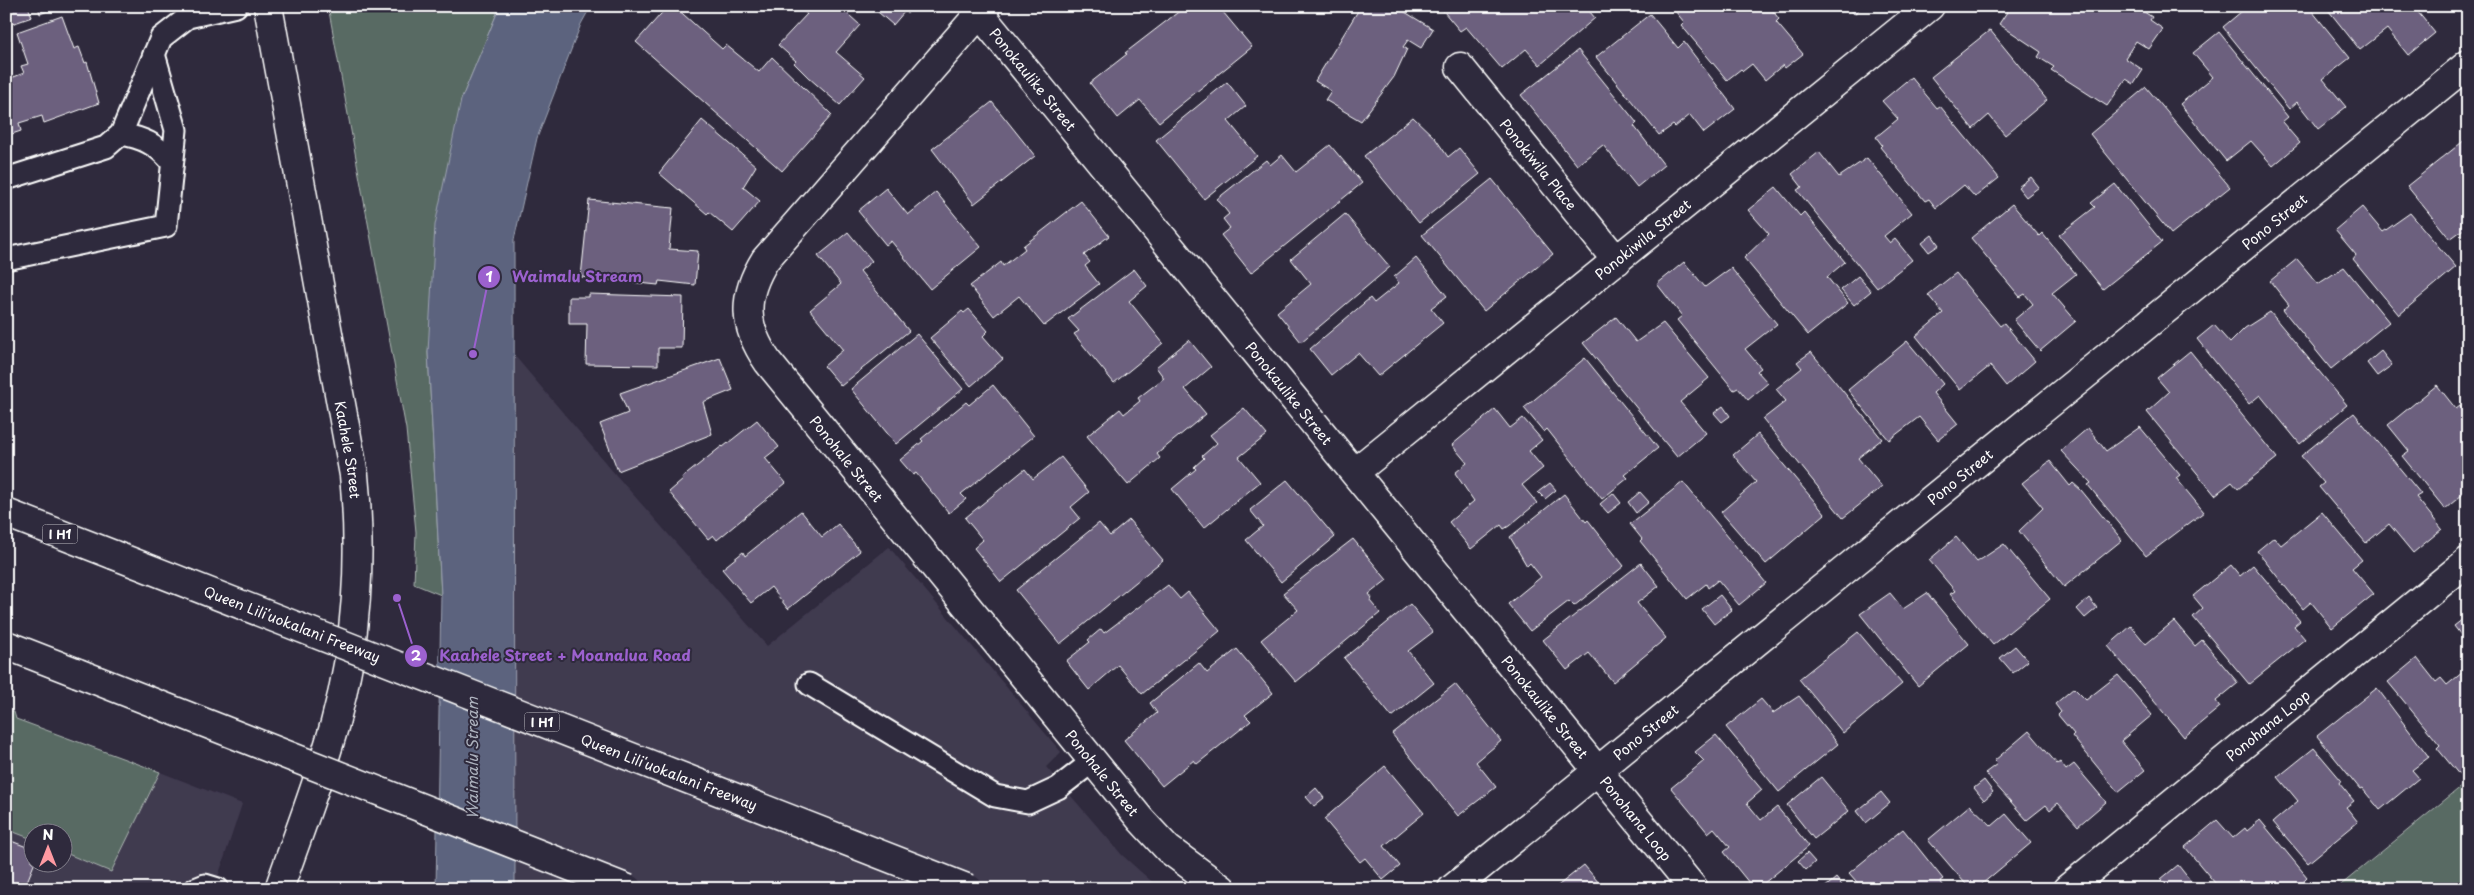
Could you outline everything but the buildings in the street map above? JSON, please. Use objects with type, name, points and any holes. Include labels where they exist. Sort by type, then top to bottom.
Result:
[{"type":"main road","name":"Kaahele Street","points":[[268,6],[354,475],[357,528],[356,581],[349,658],[335,723],[282,886]]},
{"type":"main road","name":"Ponokiwila Street","points":[[1354,472],[1930,6]]},
{"type":"main road","name":"Ponokaulike Street","points":[[983,10],[1354,472],[1598,770]]},
{"type":"main road","name":"Ponohale Street","points":[[983,10],[765,260],[751,289],[749,320],[752,334],[768,362],[1141,820],[1168,849],[1222,889]]},
{"type":"main road","name":"Pono Street","points":[[1452,889],[2468,64]]},
{"type":"main road","name":"Ponokiwila Place","points":[[1460,66],[1617,261]]},
{"type":"main road","name":"Queen Liliʻuokalani Freeway","points":[[6,513],[969,889]]},
{"type":"main road","name":"Ponohana Loop","points":[[2067,889],[2468,561]]},
{"type":"main road","points":[[6,645],[628,889]]},
{"type":"main road","name":"Ponohana Loop","points":[[1598,770],[1694,889]]},
{"type":"lane","points":[[6,178],[106,148],[121,134],[161,38],[188,17],[236,6]]},
{"type":"lane","points":[[6,259],[166,226],[171,161],[176,130],[154,54]]},
{"type":"lane","points":[[121,134],[144,138],[160,148],[171,161]]},
{"type":"lane","points":[[809,684],[995,796],[1028,802],[1058,788],[1093,761]]},
{"type":"lane","points":[[195,889],[205,885],[218,889]]},
{"type":"shaded area","points":[[514,355],[615,474],[767,646],[889,547],[1061,752],[1046,767],[1122,855],[1160,889],[515,889]]},
{"type":"shaded area","points":[[160,772],[242,804],[214,889],[6,889],[6,829],[22,835],[22,872],[72,872],[72,856],[111,871]]},
{"type":"green space","points":[[328,6],[500,6],[461,100],[428,352],[441,595],[414,584],[416,532],[406,429]]},
{"type":"green space","points":[[6,709],[14,712],[16,719],[160,772],[111,872],[72,856],[72,822],[22,822],[22,835],[6,829]]},
{"type":"green space","points":[[2468,781],[2468,889],[2336,889]]},
{"type":"water","points":[[500,6],[591,6],[581,24],[537,138],[514,240],[515,889],[436,889],[441,595],[428,352],[435,225],[461,100]]},
{"type":"place","name":"Waimalu Stream","points":[[473,354]]},
{"type":"place","name":"Kaahele Street + Moanalua Road","points":[[397,598]]}]
